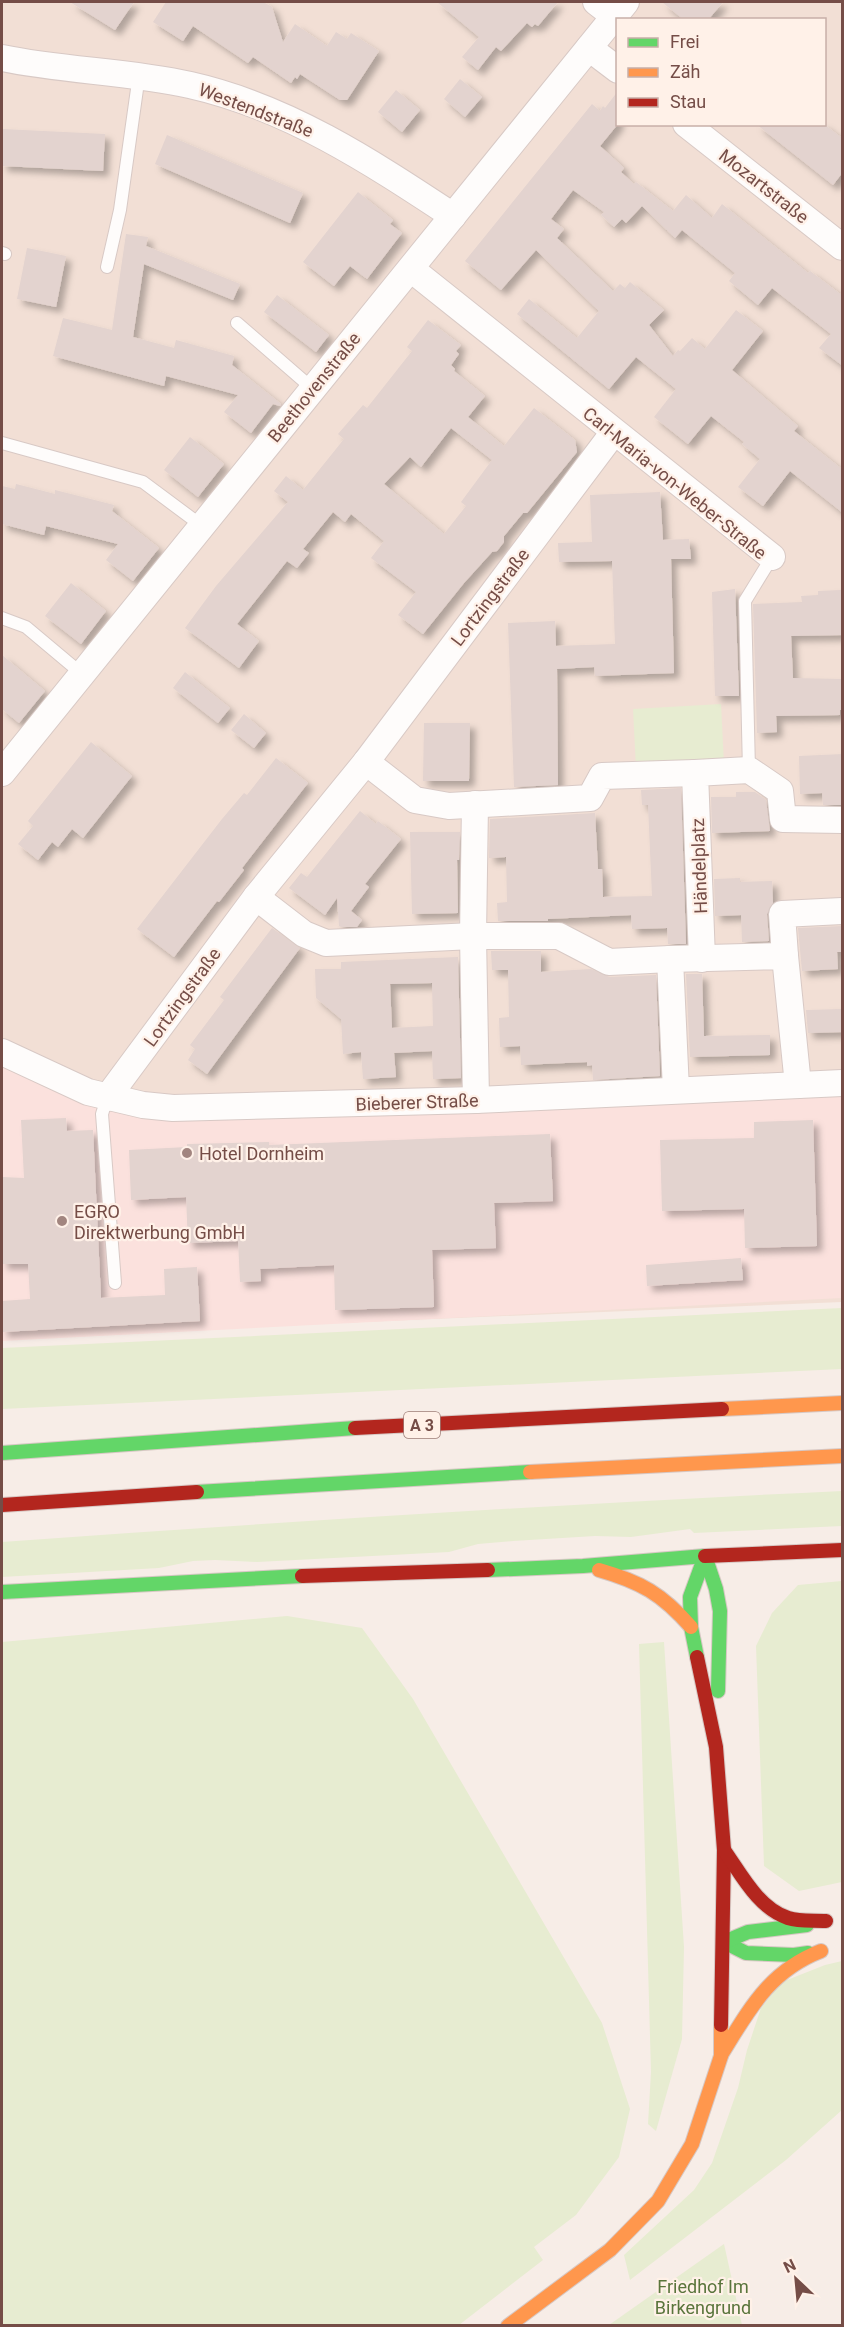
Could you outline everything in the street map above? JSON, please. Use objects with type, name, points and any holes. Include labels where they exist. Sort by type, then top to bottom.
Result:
[{"type":"main road","name":"A 3","points":[[2,1453],[319,1430],[843,1403]]},
{"type":"main road","points":[[2,1505],[320,1483],[843,1456]]},
{"type":"main road","points":[[2,1592],[285,1577],[583,1566],[705,1556],[843,1550]]},
{"type":"main road","points":[[756,1568],[773,1554]]},
{"type":"main road","points":[[705,1556],[716,1588],[720,1611],[716,1747],[724,1850],[721,2056]]},
{"type":"main road","points":[[705,1556],[690,1597],[691,1627],[716,1747]]},
{"type":"main road","points":[[583,1566],[627,1578],[660,1593],[691,1627]]},
{"type":"main road","points":[[720,1611],[732,1591]]},
{"type":"main road","points":[[724,1850],[764,1903],[775,1911],[789,1918],[826,1921]]},
{"type":"main road","points":[[724,1942],[748,1932],[843,1917]]},
{"type":"main road","points":[[508,2325],[610,2250],[658,2201],[692,2144],[721,2056],[767,1985],[796,1960],[825,1950],[794,1955],[753,1954],[724,1942]]},
{"type":"street","name":"Beethovenstraße","points":[[2,773],[589,48],[612,6]]},
{"type":"street","points":[[589,48],[616,68]]},
{"type":"street","name":"Westendstraße","points":[[2,58],[139,75],[215,92],[263,108],[337,142],[453,216]]},
{"type":"street","name":"Mozartstraße","points":[[689,126],[843,247]]},
{"type":"street","name":"Carl-Maria-von-Weber-Straße","points":[[411,269],[772,557]]},
{"type":"street","name":"Lortzingstraße","points":[[107,1098],[256,897],[366,762],[614,432]]},
{"type":"street","points":[[366,762],[415,800],[449,806],[590,798],[602,776],[749,770],[780,791],[783,819],[843,820]]},
{"type":"street","name":"Händelplatz","points":[[695,773],[702,959]]},
{"type":"street","points":[[475,804],[473,936],[476,1100]]},
{"type":"street","points":[[256,897],[304,934],[326,943],[473,936],[559,936],[609,962],[785,956]]},
{"type":"street","points":[[798,1085],[783,914],[843,911]]},
{"type":"street","points":[[670,959],[676,1090]]},
{"type":"street","name":"Bieberer Straße","points":[[2,1052],[60,1081],[107,1098],[173,1108],[476,1100],[843,1083]]},
{"type":"lane","points":[[107,267],[120,210],[139,75]]},
{"type":"lane","points":[[237,323],[313,389]]},
{"type":"lane","points":[[2,443],[143,482],[202,526]]},
{"type":"lane","name":"Carl-Maria-von-Weber-Straße","points":[[749,770],[745,601],[772,557]]},
{"type":"lane","points":[[2,618],[26,627],[82,674]]},
{"type":"lane","points":[[107,1098],[102,1114],[115,1283]]},
{"type":"shaded area","points":[[2,2],[842,2],[842,1302],[2,1337]]},
{"type":"shaded area","points":[[2,1058],[134,1115],[179,1121],[842,1096],[842,1298],[2,1341]]},
{"type":"green space","points":[[721,704],[724,764],[636,768],[633,709]]},
{"type":"green space","points":[[842,1308],[842,1369],[2,1409],[2,1348]]},
{"type":"green space","points":[[842,1491],[842,1526],[694,1533],[690,1529],[631,1537],[595,1536],[478,1544],[449,1552],[257,1562],[193,1561],[159,1568],[2,1577],[2,1542],[422,1514]]},
{"type":"green space","points":[[842,1581],[842,1882],[799,1891],[764,1866],[756,1646],[772,1613],[798,1585]]},
{"type":"green space","points":[[287,1616],[362,1628],[413,1699],[602,2023],[630,2109],[619,2157],[576,2215],[534,2247],[543,2260],[459,2325],[2,2325],[2,1642]]},
{"type":"green space","points":[[664,1642],[684,1947],[682,2039],[656,2131],[648,2124],[651,2072],[639,1644]]},
{"type":"green space","points":[[842,1961],[842,2110],[786,2160],[630,2280],[624,2255],[694,2190],[712,2163],[738,2088],[747,2050],[761,2008],[782,1982],[825,1965]]},
{"type":"green space","name":"Friedhof Im Birkengrund","points":[[724,2244],[742,2325],[609,2325]]},
{"type":"building","points":[[70,2],[134,2],[115,30]]},
{"type":"building","points":[[166,2],[263,2],[272,7],[283,42],[295,24],[327,46],[336,32],[347,39],[351,33],[379,51],[347,100],[340,100],[300,74],[291,83],[253,57],[248,63],[193,26],[183,41],[153,22]]},
{"type":"building","points":[[437,2],[558,2],[538,26],[535,24],[532,27],[527,23],[501,51],[496,47],[478,70],[462,57],[479,37]]},
{"type":"building","points":[[662,2],[723,2],[710,18],[682,18]]},
{"type":"building","points":[[460,79],[482,97],[465,117],[444,99]]},
{"type":"building","points":[[396,90],[420,110],[402,132],[378,112]]},
{"type":"building","points":[[616,94],[616,126],[600,146],[624,168],[621,172],[634,184],[636,182],[673,211],[686,195],[712,218],[722,204],[808,273],[810,271],[843,296],[843,366],[819,348],[831,334],[772,288],[758,305],[729,281],[735,273],[682,230],[675,238],[642,206],[626,223],[622,219],[614,227],[601,215],[604,212],[573,190],[551,219],[564,229],[557,238],[613,291],[620,284],[625,288],[630,282],[664,310],[649,325],[673,356],[692,338],[705,349],[736,310],[763,331],[732,370],[798,426],[794,431],[843,470],[843,513],[790,471],[763,506],[738,487],[760,459],[742,444],[744,442],[711,416],[688,444],[654,417],[676,389],[636,357],[609,389],[517,314],[529,299],[577,338],[599,311],[536,250],[501,290],[465,261],[592,104],[600,111],[603,106],[605,108]]},
{"type":"building","points":[[759,126],[826,126],[843,139],[843,172],[833,185]]},
{"type":"building","points":[[2,129],[105,134],[103,171],[2,166]]},
{"type":"building","points":[[167,135],[303,193],[290,223],[155,164]]},
{"type":"building","points":[[358,192],[393,220],[390,224],[402,233],[367,279],[350,266],[334,286],[303,262]]},
{"type":"building","points":[[126,234],[148,237],[146,246],[240,284],[233,300],[144,264],[133,337],[174,348],[176,340],[234,356],[232,365],[281,404],[280,406],[273,404],[251,433],[224,412],[238,395],[166,376],[164,386],[53,356],[63,318],[112,330]]},
{"type":"building","points":[[27,248],[66,256],[56,307],[17,299]]},
{"type":"building","points":[[277,295],[329,335],[316,352],[264,312]]},
{"type":"building","points":[[428,320],[461,345],[456,351],[459,354],[451,365],[454,371],[485,396],[468,417],[504,446],[534,408],[575,440],[577,452],[527,513],[523,513],[504,536],[504,542],[497,551],[492,552],[464,583],[423,634],[398,615],[416,592],[371,558],[384,541],[351,514],[345,522],[333,512],[303,549],[309,553],[297,568],[287,561],[237,624],[259,641],[239,668],[185,628],[216,586],[288,502],[274,491],[286,476],[303,490],[344,439],[338,434],[363,405],[367,408],[412,351],[407,347]],"holes":[[[451,428],[492,460],[461,502],[466,506],[444,534],[384,484],[410,457],[421,467]]]},
{"type":"building","points":[[190,437],[224,464],[198,497],[164,470]]},
{"type":"building","points":[[16,484],[55,494],[55,490],[114,505],[112,511],[159,548],[133,581],[106,560],[118,544],[46,526],[44,535],[2,524],[2,486],[15,489]]},
{"type":"building","points":[[660,492],[663,540],[689,539],[691,559],[671,559],[674,673],[595,676],[594,667],[557,669],[558,785],[514,787],[508,623],[555,621],[556,646],[615,644],[612,561],[559,562],[558,543],[592,542],[590,495]]},
{"type":"building","points":[[71,583],[106,611],[81,644],[45,616]]},
{"type":"building","points":[[735,589],[739,696],[715,696],[712,592]]},
{"type":"building","points":[[841,590],[843,594],[843,635],[791,636],[793,678],[843,679],[843,710],[840,710],[840,715],[776,716],[777,732],[757,733],[753,604],[802,602],[801,596],[818,595],[818,591]]},
{"type":"building","points":[[2,655],[45,691],[19,723],[2,709]]},
{"type":"building","points":[[185,672],[230,708],[218,723],[173,688]]},
{"type":"building","points":[[244,714],[266,733],[254,748],[231,730]]},
{"type":"building","points":[[424,723],[470,723],[469,781],[423,781]]},
{"type":"building","points":[[91,742],[132,776],[83,838],[72,829],[58,847],[52,842],[38,860],[18,844],[33,826],[28,821]]},
{"type":"building","points":[[843,754],[843,805],[823,805],[822,793],[800,794],[799,756]]},
{"type":"building","points":[[276,758],[308,783],[242,868],[244,870],[174,957],[137,929],[222,819],[244,793],[247,795]]},
{"type":"building","points":[[681,788],[686,944],[668,944],[667,928],[632,929],[631,915],[548,919],[548,921],[498,921],[497,903],[507,902],[506,857],[489,858],[490,819],[595,813],[598,869],[602,869],[603,897],[652,896],[648,805],[642,805],[641,790]]},
{"type":"building","points":[[736,792],[755,792],[766,800],[770,831],[712,833],[711,797],[736,797]]},
{"type":"building","points":[[360,811],[376,824],[378,821],[401,839],[365,884],[369,887],[351,911],[362,920],[357,927],[341,927],[339,926],[337,898],[325,915],[289,888],[301,873],[307,877]]},
{"type":"building","points":[[410,832],[460,832],[459,860],[457,860],[458,913],[412,914]]},
{"type":"building","points":[[740,878],[740,882],[772,881],[773,903],[767,914],[769,941],[742,942],[741,915],[715,916],[714,879]]},
{"type":"building","points":[[843,926],[843,952],[837,952],[838,969],[802,971],[798,928]]},
{"type":"building","points":[[272,928],[300,948],[207,1074],[188,1060],[195,1049],[190,1045],[224,1000],[220,997]]},
{"type":"building","points":[[491,951],[541,951],[541,972],[591,969],[609,977],[656,975],[660,1076],[593,1080],[592,1065],[587,1066],[587,1062],[521,1065],[520,1046],[500,1047],[499,1018],[509,1017],[508,970],[492,970]]},
{"type":"building","points":[[458,957],[461,1078],[433,1079],[432,1051],[394,1053],[396,1077],[363,1079],[361,1052],[343,1054],[341,1019],[316,998],[315,969],[341,969],[341,962]],"holes":[[[432,983],[433,1026],[392,1028],[390,984]]]},
{"type":"building","points":[[686,974],[702,974],[704,1036],[770,1035],[770,1055],[690,1057]]},
{"type":"building","points":[[843,1009],[843,1032],[808,1033],[806,1010]]},
{"type":"building","points":[[66,1118],[67,1131],[93,1130],[101,1298],[165,1295],[164,1269],[197,1267],[200,1321],[2,1332],[2,1301],[30,1299],[28,1264],[2,1264],[2,1177],[24,1178],[21,1120]]},
{"type":"building","points":[[813,1120],[817,1246],[745,1248],[744,1209],[662,1211],[660,1140],[754,1138],[754,1122]]},
{"type":"building","points":[[550,1134],[553,1201],[494,1203],[496,1248],[432,1250],[434,1307],[335,1310],[334,1265],[260,1269],[261,1281],[240,1282],[238,1241],[188,1243],[186,1197],[131,1200],[129,1150],[187,1147],[187,1144],[269,1142],[269,1145]]},
{"type":"building","points":[[741,1258],[743,1280],[647,1286],[646,1265]]},
{"type":"traffic: fast","points":[[2,1453],[355,1428]]},
{"type":"traffic: fast","points":[[197,1492],[530,1472]]},
{"type":"traffic: fast","points":[[705,1556],[716,1589],[720,1611],[718,1691]]},
{"type":"traffic: fast","points":[[697,1657],[691,1627],[690,1597],[705,1556]]},
{"type":"traffic: fast","points":[[488,1570],[583,1566],[705,1556]]},
{"type":"traffic: fast","points":[[2,1592],[302,1576]]},
{"type":"traffic: fast","points":[[724,1942],[748,1932],[807,1925]]},
{"type":"traffic: fast","points":[[724,1942],[746,1953],[794,1955],[808,1953]]},
{"type":"traffic: slow","points":[[722,1409],[842,1403]]},
{"type":"traffic: slow","points":[[530,1472],[842,1456]]},
{"type":"traffic: slow","points":[[599,1570],[627,1579],[650,1591],[670,1606],[691,1627]]},
{"type":"traffic: slow","points":[[721,2055],[751,2008],[774,1981],[787,1969],[821,1951]]},
{"type":"traffic: slow","points":[[508,2326],[610,2250],[658,2201],[692,2144],[721,2056],[721,2025]]},
{"type":"traffic: jam","points":[[355,1428],[722,1409]]},
{"type":"traffic: jam","points":[[2,1505],[197,1492]]},
{"type":"traffic: jam","points":[[705,1556],[842,1550]]},
{"type":"traffic: jam","points":[[302,1576],[488,1570]]},
{"type":"traffic: jam","points":[[697,1657],[716,1747],[724,1850],[721,2025]]},
{"type":"traffic: jam","points":[[724,1850],[751,1889],[768,1907],[788,1918],[826,1921]]},
{"type":"place","name":"Hotel Dornheim","points":[[187,1153]]},
{"type":"place","name":"EGRO Direktwerbung GmbH","points":[[62,1221]]}]
